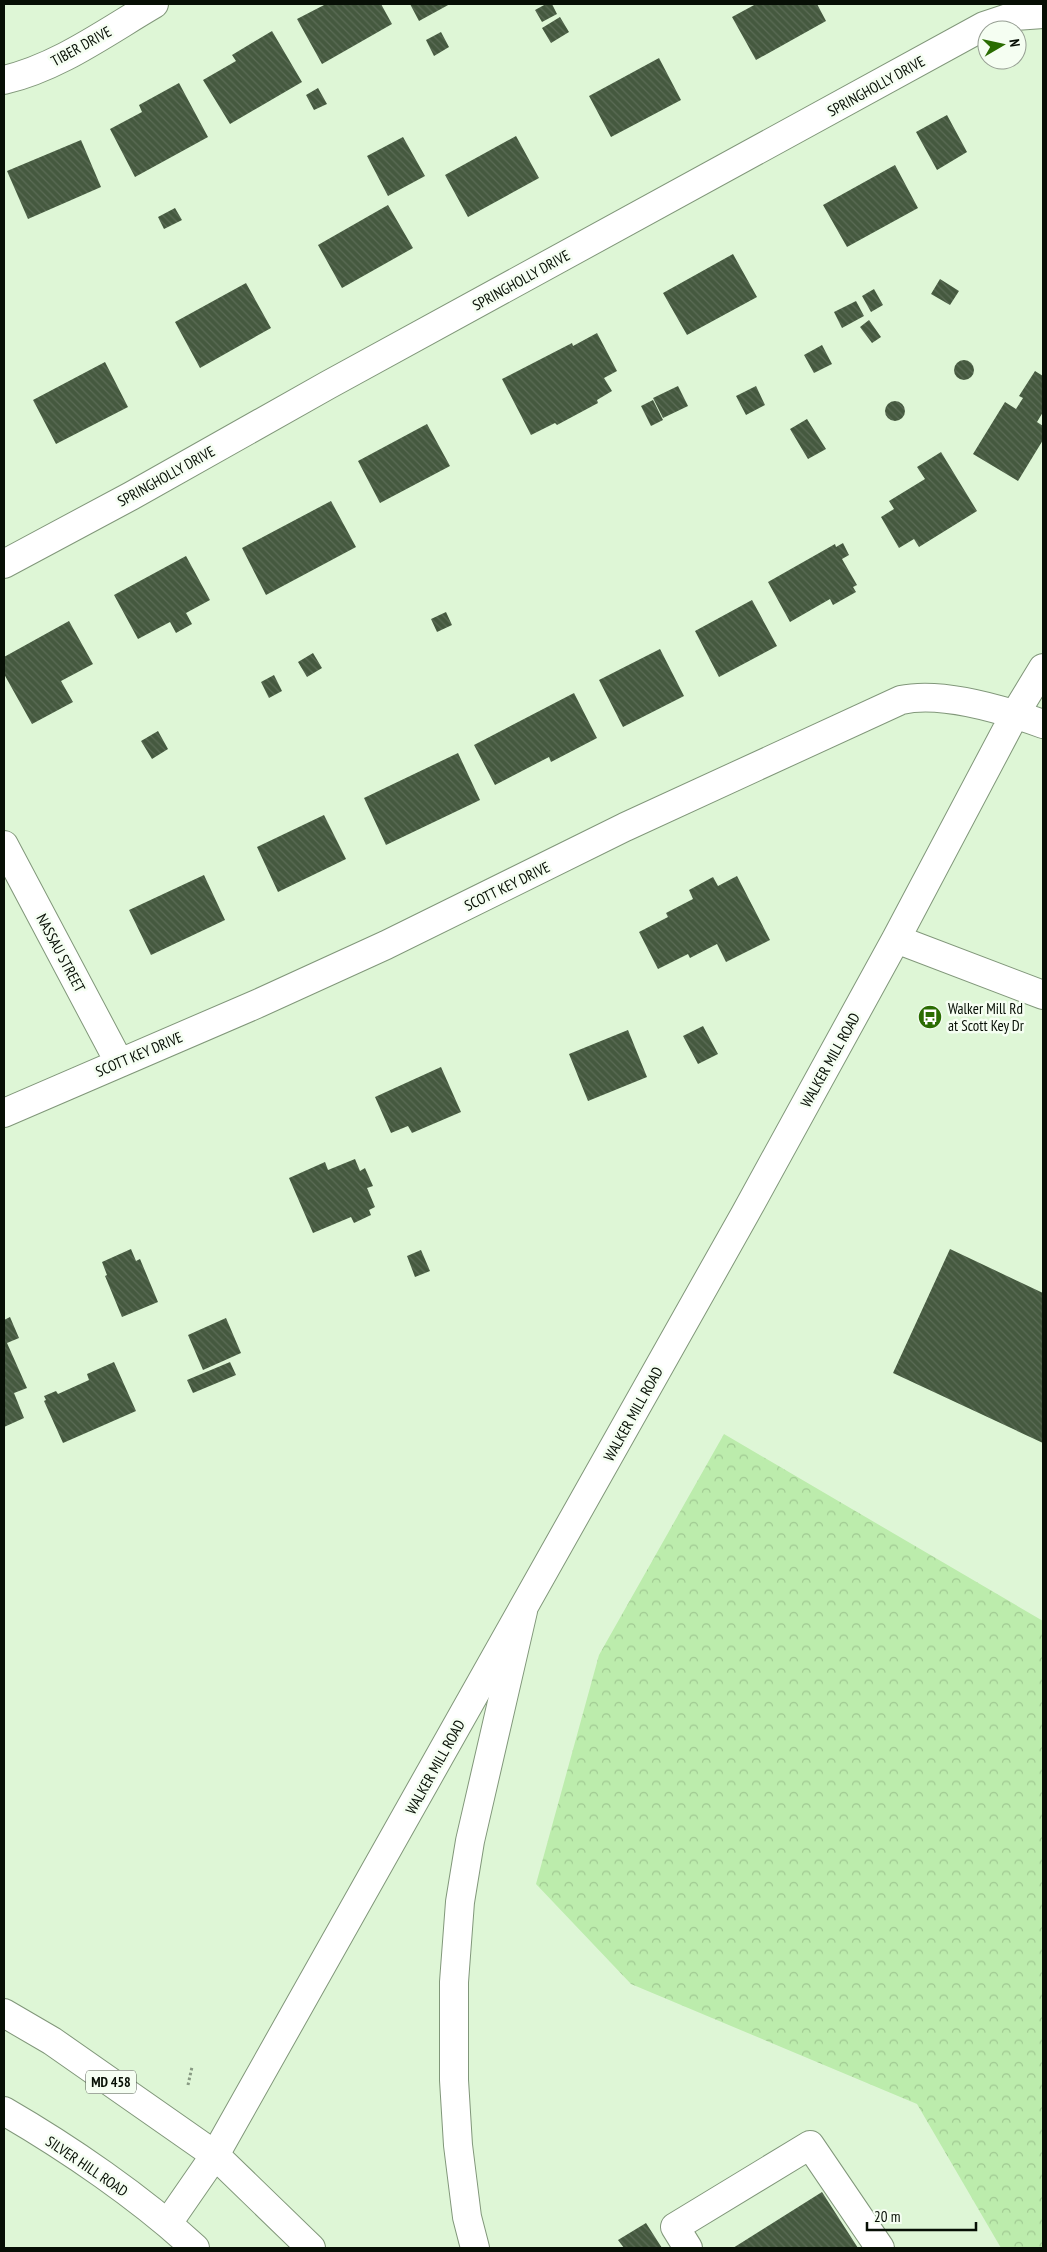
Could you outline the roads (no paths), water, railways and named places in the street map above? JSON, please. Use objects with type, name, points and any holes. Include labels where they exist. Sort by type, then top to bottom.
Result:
[{"type":"street","name":"TIBER DRIVE","points":[[4,80],[28,74],[58,61],[154,4]]},
{"type":"street","name":"SPRINGHOLLY DRIVE","points":[[4,564],[132,496],[337,381],[984,26],[1014,16],[1043,14]]},
{"type":"street","name":"WALKER MILL ROAD","points":[[168,2223],[215,2155],[522,1612],[745,1214],[896,939],[1015,714],[1043,668]]},
{"type":"street","name":"SCOTT KEY DRIVE","points":[[4,1113],[259,1003],[377,949],[625,828],[901,700],[925,696],[1015,714],[1043,724]]},
{"type":"street","name":"NASSAU STREET","points":[[4,845],[119,1062]]},
{"type":"street","points":[[896,939],[1043,995]]},
{"type":"street","points":[[475,2248],[467,2217],[458,2145],[454,2080],[454,1982],[460,1902],[470,1841],[522,1612]]},
{"type":"street","name":"MD 458","points":[[4,2013],[52,2041],[215,2155]]},
{"type":"street","name":"SILVER HILL ROAD","points":[[4,2111],[115,2184],[168,2223]]},
{"type":"street","points":[[688,2248],[675,2227],[810,2145],[880,2248]]},
{"type":"street","points":[[215,2155],[311,2248]]},
{"type":"street","points":[[168,2223],[194,2248]]},
{"type":"place","name":"Walker Mill Rd at Scott Key Dr","points":[[930,1017]]}]
